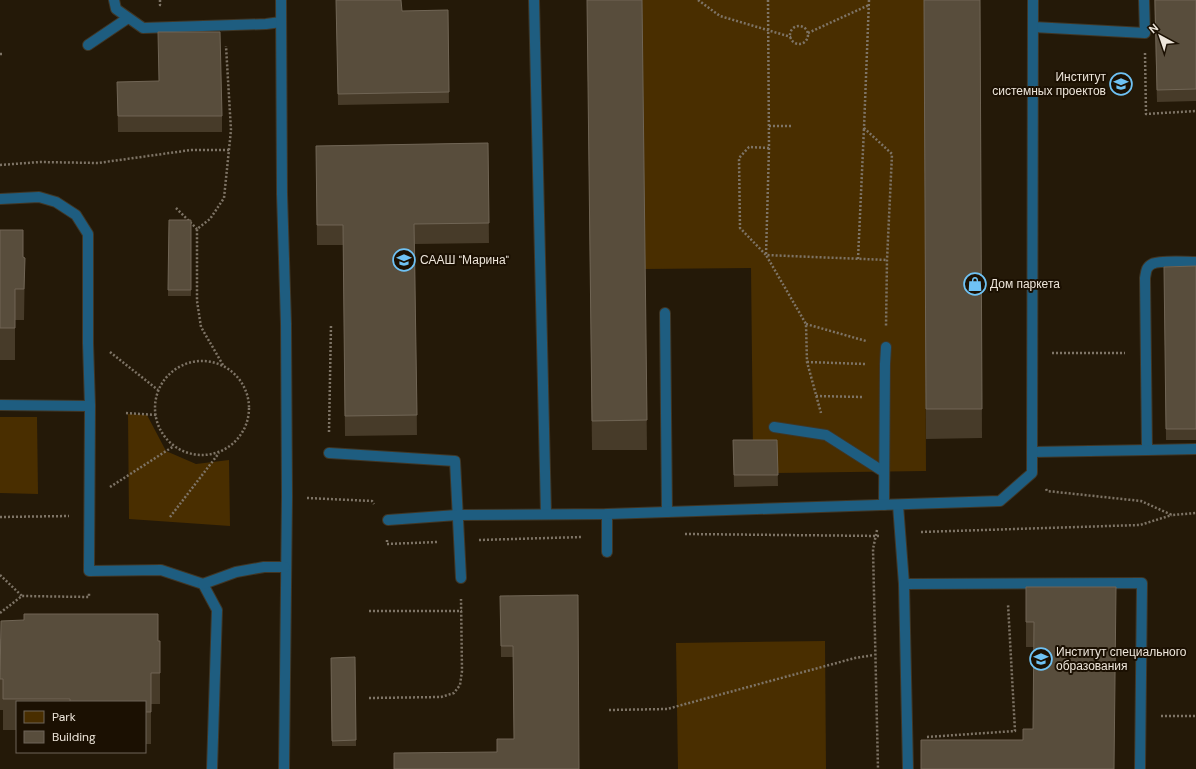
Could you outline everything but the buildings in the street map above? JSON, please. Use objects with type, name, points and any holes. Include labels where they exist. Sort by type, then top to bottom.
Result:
[{"type":"lane","points":[[114,0],[116,9],[143,28],[225,26],[281,22]]},
{"type":"lane","points":[[281,0],[282,194],[286,324],[287,498],[285,567],[284,769]]},
{"type":"lane","points":[[534,0],[546,514]]},
{"type":"lane","points":[[388,520],[458,515],[607,514],[1000,501],[1032,473],[1033,0]]},
{"type":"lane","points":[[1033,27],[1145,32],[1144,0]]},
{"type":"lane","points":[[88,45],[128,18]]},
{"type":"lane","points":[[0,199],[39,197],[56,202],[76,214],[88,234],[88,343],[90,406],[88,571],[160,570],[203,584],[236,572],[264,567],[285,567]]},
{"type":"lane","points":[[1147,450],[1146,270],[1151,264],[1196,262]]},
{"type":"lane","points":[[665,313],[667,512]]},
{"type":"lane","points":[[884,505],[884,397],[886,347]]},
{"type":"lane","points":[[0,405],[90,406]]},
{"type":"lane","points":[[774,427],[826,435],[884,472]]},
{"type":"lane","points":[[1032,452],[1196,449]]},
{"type":"lane","points":[[329,453],[455,461],[458,490],[461,578]]},
{"type":"lane","points":[[898,505],[904,584],[908,769]]},
{"type":"lane","points":[[607,514],[607,552]]},
{"type":"lane","points":[[904,584],[1142,583],[1140,769]]},
{"type":"lane","points":[[203,584],[217,610],[212,769]]},
{"type":"path","points":[[698,0],[720,16],[790,37],[793,42],[801,44],[808,39],[808,33],[805,28],[796,27],[792,31],[790,37]]},
{"type":"path","points":[[766,255],[769,148],[768,0]]},
{"type":"path","points":[[858,258],[869,0]]},
{"type":"path","points":[[808,33],[869,5]]},
{"type":"path","points":[[197,229],[210,219],[224,198],[231,130],[225,26]]},
{"type":"path","points":[[1145,32],[1146,114],[1196,111]]},
{"type":"path","points":[[769,126],[793,126]]},
{"type":"path","points":[[806,324],[886,347],[887,260],[892,154],[864,128]]},
{"type":"path","points":[[769,148],[749,147],[739,158],[740,228],[766,255],[806,324],[807,362],[826,435]]},
{"type":"path","points":[[0,165],[40,162],[98,163],[192,150],[229,150]]},
{"type":"path","points":[[176,208],[197,229],[197,301],[201,327],[223,365]]},
{"type":"path","points":[[766,255],[887,260]]},
{"type":"path","points":[[329,453],[331,325]]},
{"type":"path","points":[[1048,354],[1146,352]]},
{"type":"path","points":[[115,356],[158,390]]},
{"type":"path","points":[[208,360],[223,365],[236,374],[241,380],[245,386],[250,402],[249,418],[243,432],[233,444],[219,452],[204,455],[188,453],[174,446],[163,435],[156,421],[155,406],[158,390],[166,377],[178,367],[192,361],[208,360]]},
{"type":"path","points":[[807,362],[885,364]]},
{"type":"path","points":[[816,396],[884,397]]},
{"type":"path","points":[[126,413],[156,415]]},
{"type":"path","points":[[123,479],[174,446]]},
{"type":"path","points":[[170,517],[219,452]]},
{"type":"path","points":[[1047,491],[1141,501],[1172,514]]},
{"type":"path","points":[[287,498],[372,501]]},
{"type":"path","points":[[878,769],[874,655],[873,549],[884,505]]},
{"type":"path","points":[[683,534],[876,536],[900,533],[1140,525],[1172,514],[1196,513]]},
{"type":"path","points":[[0,517],[89,516]]},
{"type":"path","points":[[388,520],[387,544],[607,536]]},
{"type":"path","points":[[0,613],[22,596],[89,597],[88,571]]},
{"type":"path","points":[[0,575],[22,596]]},
{"type":"path","points":[[369,698],[441,697],[454,693],[460,685],[462,671],[461,578]]},
{"type":"path","points":[[907,738],[1015,731],[1006,583]]},
{"type":"path","points":[[369,612],[462,610]]},
{"type":"path","points":[[609,710],[667,709],[855,658],[874,655]]},
{"type":"path","points":[[1140,716],[1196,716]]},
{"type":"green space","points":[[642,0],[924,0],[926,471],[777,473],[753,452],[751,268],[645,269]]},
{"type":"green space","points":[[128,414],[147,415],[166,451],[196,464],[229,460],[230,526],[129,519]]},
{"type":"green space","points":[[0,417],[37,417],[38,494],[0,493]]},
{"type":"green space","points":[[825,641],[826,769],[678,769],[676,643]]},
{"type":"place","name":"Институт системных проектов","points":[[1121,84]]},
{"type":"place","name":"СААШ \"Марина\"","points":[[404,260]]},
{"type":"place","name":"Дом паркета","points":[[975,284]]},
{"type":"place","name":"Институт специального образования","points":[[1041,659]]}]
